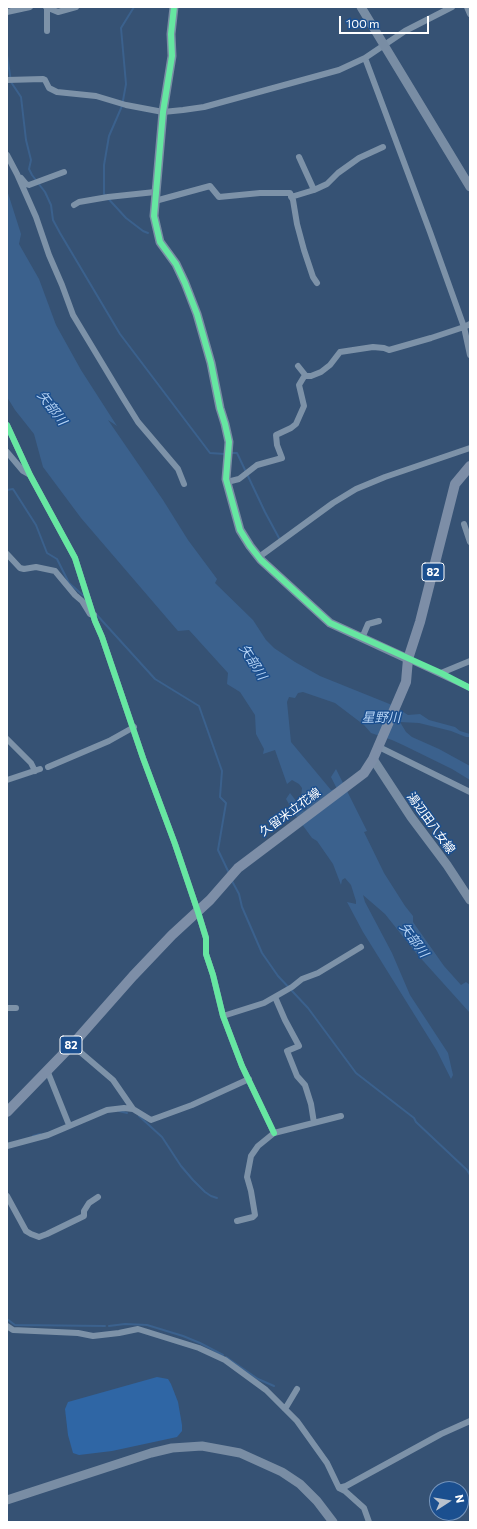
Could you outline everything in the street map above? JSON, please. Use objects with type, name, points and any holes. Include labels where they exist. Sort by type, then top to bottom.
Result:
[{"type":"main road","name":"久留米立花線","points":[[7,1112],[72,1045],[133,976],[172,935],[198,912],[238,868],[294,824],[351,784],[364,773],[374,760],[406,682],[408,658],[420,622],[455,484],[470,466]]},
{"type":"street","points":[[7,11],[30,7]]},
{"type":"street","points":[[47,31],[47,7],[58,12],[76,7]]},
{"type":"street","points":[[174,7],[171,34],[172,56],[163,112],[154,216],[160,242],[176,264],[185,283],[197,314],[211,363],[220,408],[229,442],[227,482],[240,530],[259,557],[330,623],[441,673],[470,688]]},
{"type":"street","points":[[361,7],[470,187]]},
{"type":"street","points":[[7,80],[43,79],[49,88],[57,92],[96,96],[163,112],[183,110],[204,106],[339,70],[365,58],[405,31],[452,7]]},
{"type":"street","points":[[467,7],[470,14]]},
{"type":"street","points":[[365,58],[464,327],[470,354]]},
{"type":"street","points":[[292,197],[327,184],[338,173],[359,158],[384,147]]},
{"type":"street","points":[[7,155],[36,217],[49,255],[73,315],[94,352],[138,422],[178,469],[184,484]]},
{"type":"street","points":[[299,157],[314,190]]},
{"type":"street","points":[[17,174],[26,184],[29,185],[64,172]]},
{"type":"street","points":[[155,202],[210,186],[219,197],[260,193],[290,193],[307,260],[317,283]]},
{"type":"street","points":[[74,205],[79,202],[94,199],[155,192]]},
{"type":"street","points":[[298,366],[305,375],[311,376],[321,372],[340,352],[373,347],[389,350],[431,338],[470,324]]},
{"type":"street","points":[[227,482],[239,479],[257,465],[282,458],[277,445],[276,435],[296,424],[304,406],[299,385],[305,375]]},
{"type":"street","points":[[7,425],[30,475],[75,558],[95,621],[134,727],[143,758],[175,844],[198,912],[206,938],[206,954],[223,1016],[235,1049],[274,1133]]},
{"type":"street","points":[[259,557],[333,503],[356,489],[384,477],[470,448]]},
{"type":"street","points":[[7,452],[23,471],[30,475]]},
{"type":"street","points":[[464,524],[470,542]]},
{"type":"street","points":[[7,554],[20,568],[24,569],[36,567],[55,571],[82,601],[90,614],[94,615]]},
{"type":"street","points":[[362,638],[368,624],[379,621]]},
{"type":"street","points":[[441,673],[470,661]]},
{"type":"street","points":[[48,767],[109,741],[134,727]]},
{"type":"street","points":[[7,739],[38,770],[7,780]]},
{"type":"street","points":[[379,745],[470,792]]},
{"type":"street","name":"湯辺田八女線","points":[[374,760],[470,900]]},
{"type":"street","points":[[223,1016],[264,1003],[289,989],[302,979],[318,973],[361,947]]},
{"type":"street","points":[[275,997],[299,1046],[287,1051],[297,1076],[305,1085],[311,1104],[314,1123]]},
{"type":"street","points":[[7,1008],[16,1008]]},
{"type":"street","points":[[72,1045],[113,1080],[133,1109],[151,1120],[192,1105],[249,1079]]},
{"type":"street","points":[[47,1070],[69,1125]]},
{"type":"street","points":[[7,1146],[48,1134],[112,1109],[133,1109]]},
{"type":"street","points":[[237,1221],[253,1217],[255,1215],[247,1177],[251,1156],[258,1146],[274,1133],[341,1116]]},
{"type":"street","points":[[7,1196],[26,1231],[39,1237],[84,1216],[84,1211],[89,1203],[98,1197]]},
{"type":"street","points":[[7,1326],[13,1330],[78,1333],[93,1336],[138,1329],[155,1333],[199,1348],[225,1360],[266,1390],[297,1421],[327,1463],[339,1488],[346,1488],[358,1479],[441,1434],[470,1421]]},
{"type":"street","points":[[285,1409],[298,1388]]},
{"type":"street","points":[[7,1500],[151,1453],[172,1448],[202,1446],[240,1453],[282,1472],[300,1484],[333,1522]]},
{"type":"street","points":[[346,1488],[364,1508],[369,1522]]},
{"type":"shaded area","points":[[157,1377],[168,1379],[178,1402],[182,1431],[177,1437],[112,1451],[79,1455],[73,1453],[68,1435],[65,1409],[68,1402]]},
{"type":"water","points":[[7,190],[21,234],[19,244],[39,279],[56,325],[81,370],[117,426],[108,420],[163,500],[188,540],[217,579],[215,583],[253,620],[266,640],[274,648],[295,662],[320,676],[392,705],[408,715],[420,714],[429,720],[455,727],[460,731],[470,734],[470,737],[466,737],[451,731],[419,723],[400,722],[406,732],[412,737],[439,749],[470,766],[470,780],[452,769],[403,745],[371,733],[364,725],[335,703],[303,692],[298,693],[295,698],[289,697],[287,702],[291,742],[331,790],[337,789],[331,777],[336,769],[367,831],[364,832],[384,873],[413,916],[413,922],[444,966],[461,985],[466,982],[470,985],[470,1013],[416,953],[385,914],[363,895],[365,902],[392,953],[410,995],[448,1053],[453,1075],[451,1079],[437,1051],[363,932],[347,902],[356,904],[351,885],[345,878],[342,880],[341,885],[333,864],[317,841],[312,838],[296,816],[286,799],[290,793],[304,811],[307,808],[301,798],[302,788],[299,784],[292,780],[287,784],[275,750],[263,754],[264,749],[256,734],[255,715],[240,692],[227,684],[228,673],[189,630],[178,631],[81,518],[43,467],[34,434],[15,410],[7,397]]},
{"type":"waterway","points":[[134,7],[121,28],[126,84],[122,106],[109,136],[104,165],[104,194],[126,218],[148,233]]},
{"type":"waterway","points":[[7,55],[11,82],[21,97],[26,140],[31,160],[29,169],[45,192],[51,205],[53,220],[60,233],[120,334],[210,453],[225,454]]},
{"type":"waterway","points":[[231,453],[237,453],[279,538]]},
{"type":"waterway","points":[[7,490],[13,489],[36,525],[47,553],[57,559],[69,583],[85,597]]},
{"type":"waterway","points":[[96,614],[155,679],[199,706],[222,771],[220,797],[226,803],[218,850],[229,873]]},
{"type":"waterway","points":[[232,881],[239,894],[242,907],[262,953],[278,976],[308,1008],[356,1073],[414,1118],[416,1122],[467,1170],[470,1175]]},
{"type":"waterway","points":[[119,1111],[127,1113]]},
{"type":"waterway","points":[[139,1116],[162,1137],[181,1166],[193,1180],[205,1192],[217,1198]]},
{"type":"waterway","points":[[33,1136],[40,1134]]},
{"type":"waterway","points":[[7,1319],[15,1325],[105,1326]]},
{"type":"waterway","points":[[109,1326],[125,1324],[147,1325],[183,1336],[223,1355]]},
{"type":"waterway","points":[[226,1357],[258,1379],[274,1386]]},
{"type":"cycle path","points":[[174,7],[171,34],[172,56],[163,112],[154,216],[160,242],[176,264],[185,283],[197,314],[211,363],[220,408],[229,442],[226,479],[240,530],[261,560],[330,623],[441,673],[470,688]]},
{"type":"cycle path","points":[[7,425],[30,475],[75,558],[95,621],[102,637],[198,912],[206,938],[206,954],[223,1016],[242,1066],[274,1133]]},
{"type":"water label","name":"矢部川","points":[[52,408]]},
{"type":"water label","name":"矢部川","points":[[253,662]]},
{"type":"water label","name":"星野川","points":[[381,718]]},
{"type":"water label","name":"矢部川","points":[[414,940]]}]
